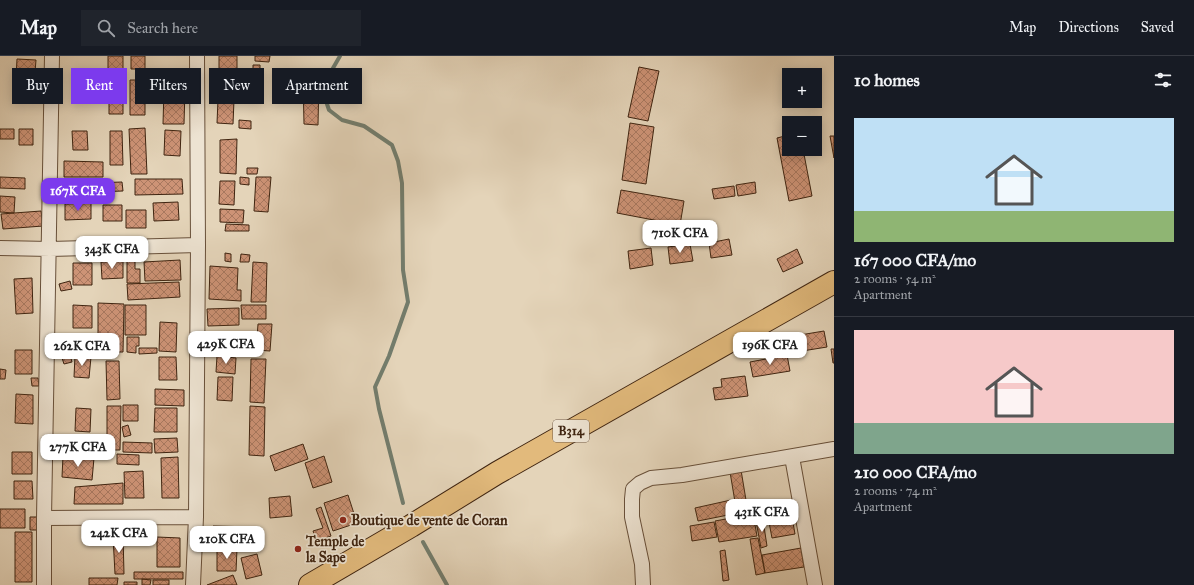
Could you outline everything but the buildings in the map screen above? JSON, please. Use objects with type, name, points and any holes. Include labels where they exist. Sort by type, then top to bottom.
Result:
[{"type":"main road","name":"B314","points":[[310,585],[412,526],[497,473],[834,282]]},
{"type":"street","points":[[44,585],[52,56]]},
{"type":"street","points":[[193,585],[196,517],[198,245],[197,56]]},
{"type":"street","points":[[0,248],[50,249],[198,245]]},
{"type":"street","points":[[643,585],[642,564],[632,518],[632,499],[634,490],[640,483],[651,478],[682,475],[834,449]]},
{"type":"street","points":[[792,457],[815,585]]},
{"type":"street","points":[[44,518],[196,517]]},
{"type":"waterway","points":[[340,56],[329,75],[326,101],[329,110],[342,120],[364,126],[392,145],[398,161],[402,183],[403,270],[408,302],[389,356],[375,387],[379,409],[403,503]]},
{"type":"waterway","points":[[423,542],[447,585]]},
{"type":"place","name":"Boutique de vente de Coran","points":[[343,520]]},
{"type":"place","name":"Temple de la Sape","points":[[298,549]]}]
